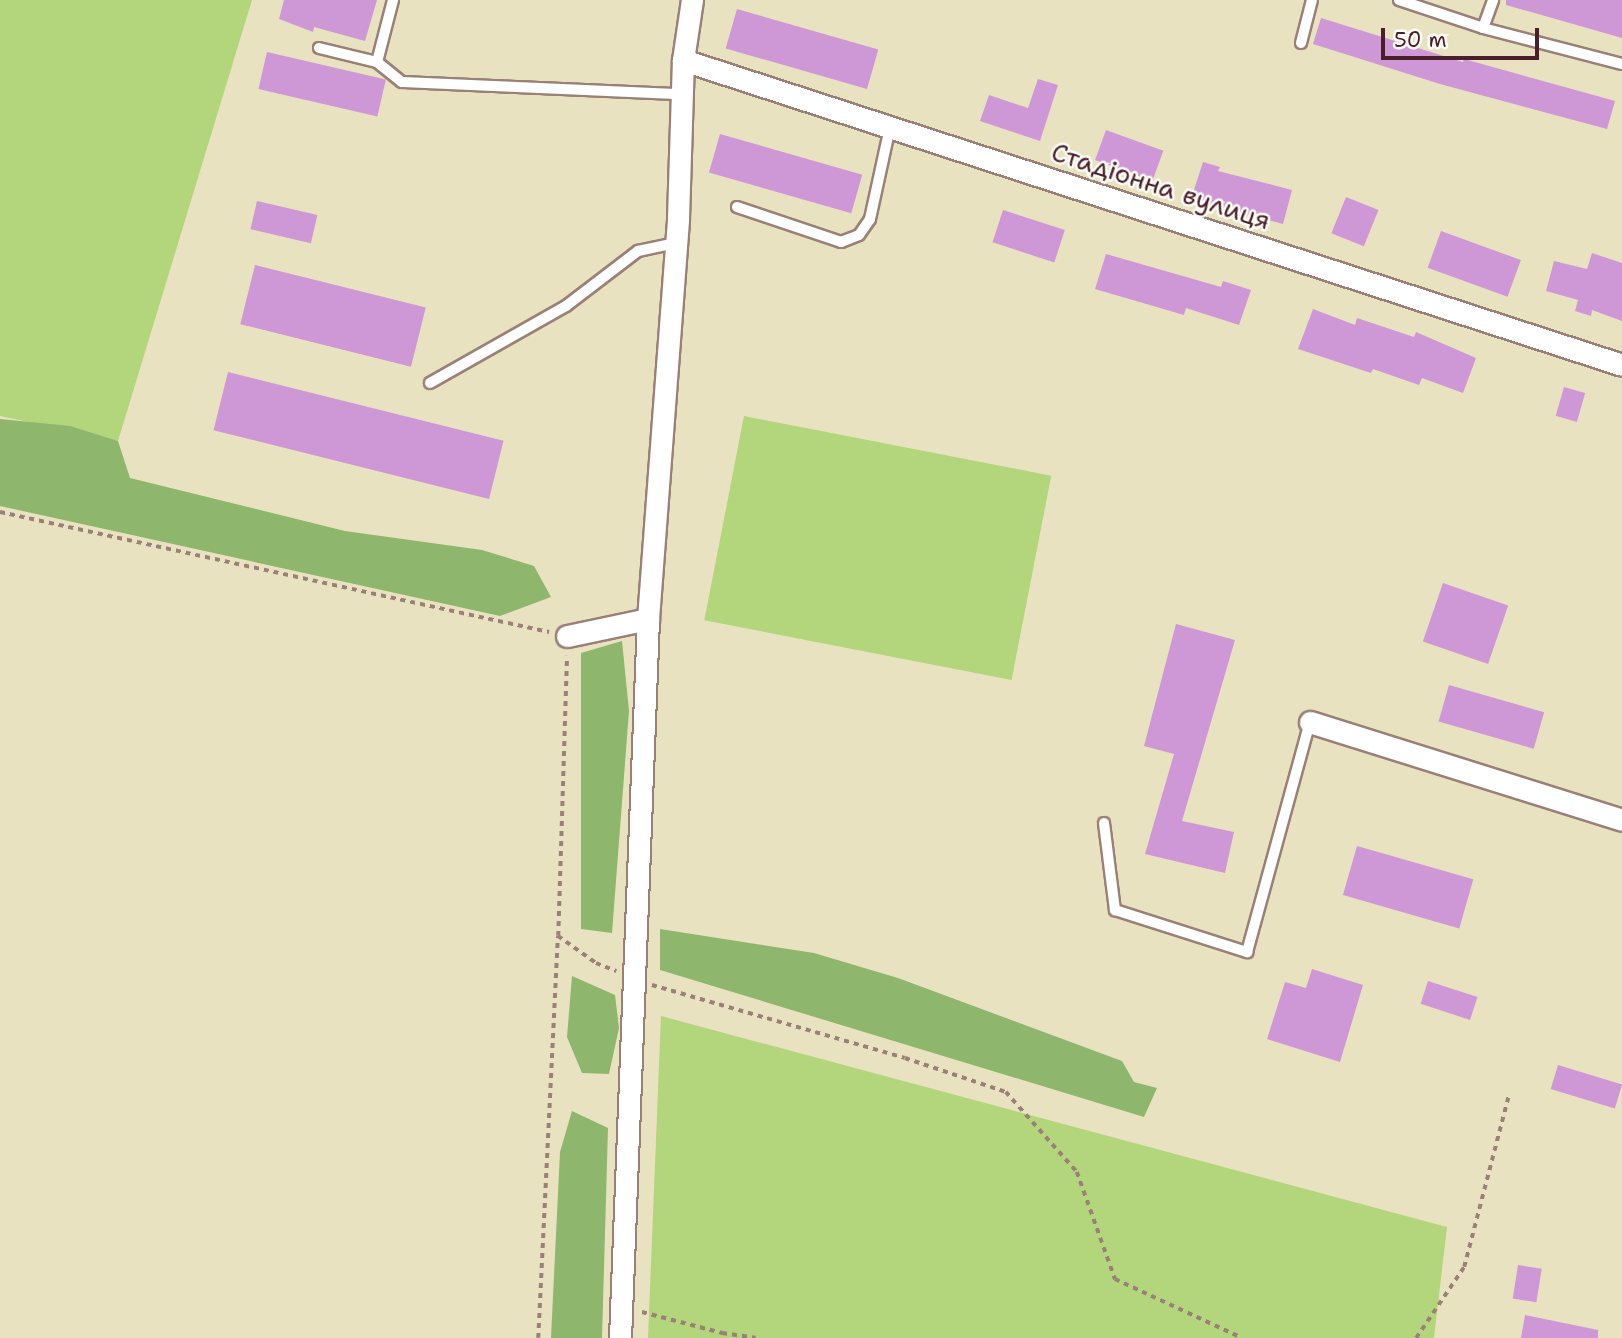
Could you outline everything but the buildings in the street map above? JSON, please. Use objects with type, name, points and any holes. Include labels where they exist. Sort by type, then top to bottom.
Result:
[{"type":"street","points":[[620,1338],[648,619],[676,243],[683,61],[692,0]]},
{"type":"street","name":"Стадіонна вулиця","points":[[683,61],[1622,365]]},
{"type":"street","points":[[567,636],[648,619]]},
{"type":"street","points":[[1310,722],[1622,820]]},
{"type":"lane","points":[[377,62],[393,0]]},
{"type":"lane","points":[[1301,43],[1312,0]]},
{"type":"lane","points":[[1399,0],[1483,28],[1622,64]]},
{"type":"lane","points":[[1483,28],[1493,0]]},
{"type":"lane","points":[[319,48],[377,62],[402,82],[682,94]]},
{"type":"lane","points":[[737,206],[841,242],[859,235],[870,219],[890,127]]},
{"type":"lane","points":[[430,383],[566,306],[638,251],[676,243]]},
{"type":"lane","points":[[1104,823],[1115,910],[1247,952],[1310,722]]},
{"type":"path","points":[[0,512],[567,636],[558,936],[538,1338]]},
{"type":"path","points":[[558,936],[596,963],[676,994],[905,1058],[1006,1092],[1077,1172],[1115,1279],[1242,1338]]},
{"type":"path","points":[[1416,1338],[1464,1267],[1509,1094]]},
{"type":"path","points":[[621,1306],[722,1333],[756,1338]]},
{"type":"green space","points":[[0,0],[252,0],[118,441],[0,416]]},
{"type":"green space","points":[[744,416],[1051,476],[1012,680],[704,620]]},
{"type":"green space","points":[[0,419],[70,426],[118,441],[130,478],[345,531],[482,550],[534,566],[551,597],[500,616],[0,506]]},
{"type":"green space","points":[[622,641],[629,711],[612,933],[581,929],[581,653]]},
{"type":"green space","points":[[660,929],[814,953],[898,978],[1122,1061],[1134,1082],[1157,1088],[1144,1117],[660,970]]},
{"type":"green space","points":[[572,976],[615,995],[619,1028],[609,1074],[582,1073],[567,1037]]},
{"type":"green space","points":[[661,1016],[1447,1227],[1434,1338],[648,1338]]},
{"type":"green space","points":[[572,1111],[608,1128],[602,1338],[551,1338],[560,1152]]}]
